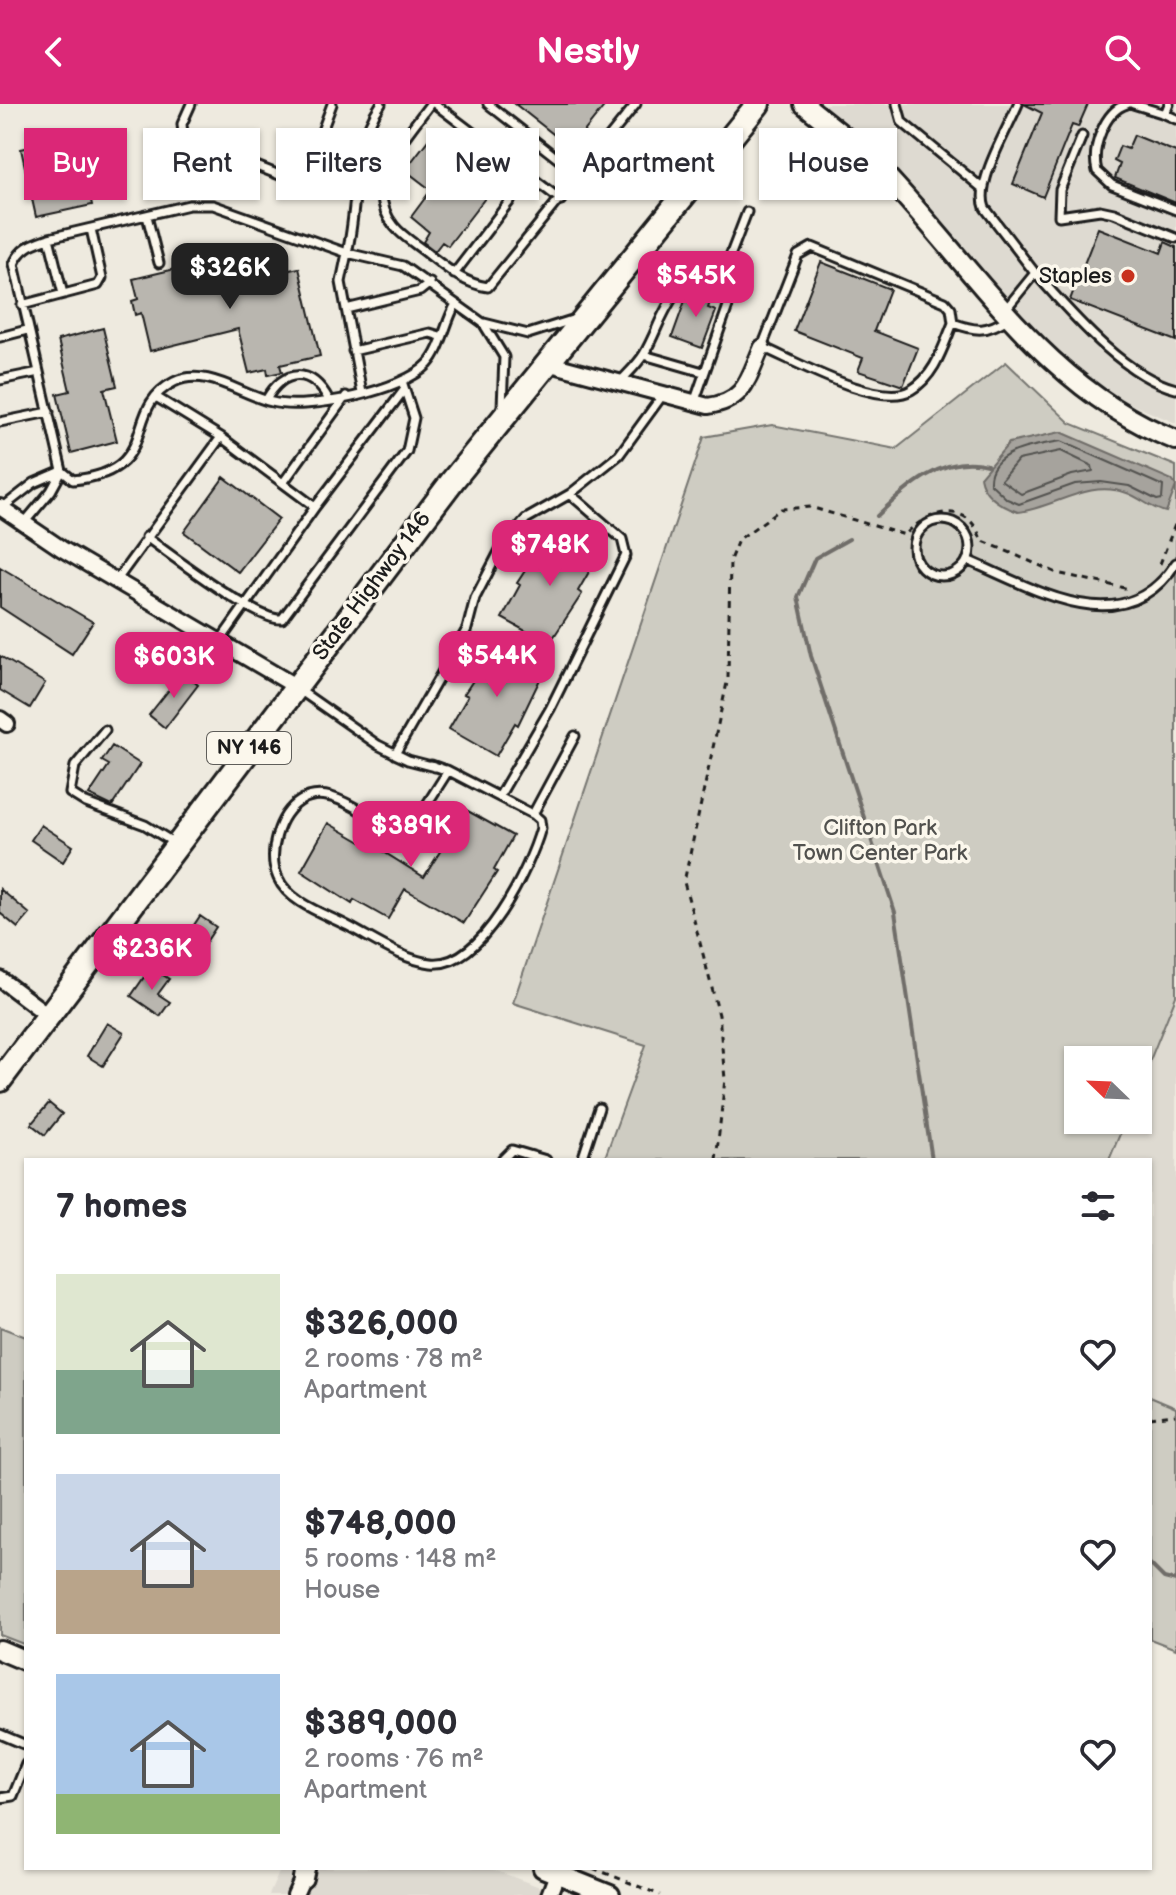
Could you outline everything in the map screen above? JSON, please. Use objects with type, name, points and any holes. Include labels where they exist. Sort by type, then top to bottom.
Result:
[{"type":"main road","name":"State Highway 146","points":[[0,1080],[295,686],[501,420],[758,104]]},
{"type":"street","points":[[804,104],[877,166],[1051,362],[1086,392],[1176,440]]},
{"type":"street","points":[[547,363],[708,406],[729,403],[746,384],[762,347]]},
{"type":"street","points":[[1,509],[295,686]]},
{"type":"street","points":[[0,979],[49,1016]]},
{"type":"street","points":[[0,1650],[24,1660]]},
{"type":"street","points":[[549,1895],[553,1870],[610,1895]]},
{"type":"lane","points":[[191,104],[182,124],[183,135],[297,182],[309,166],[332,104]]},
{"type":"lane","points":[[362,393],[341,282],[355,215],[362,140],[381,104]]},
{"type":"lane","points":[[464,128],[432,104],[387,165],[383,188],[393,225],[454,274],[477,285],[493,285],[561,200]]},
{"type":"lane","points":[[488,104],[555,156]]},
{"type":"lane","points":[[617,128],[636,104]]},
{"type":"lane","points":[[897,104],[902,122],[982,188]]},
{"type":"lane","points":[[1018,104],[982,188],[985,208],[1035,273],[1085,326],[1139,372],[1176,389]]},
{"type":"lane","points":[[1127,104],[1109,117],[1095,151],[1097,171],[1112,185],[1176,210]]},
{"type":"lane","points":[[1133,104],[1176,119]]},
{"type":"lane","points":[[1165,114],[1169,104]]},
{"type":"lane","points":[[1082,136],[1060,190],[1059,216],[1100,210],[1176,238]]},
{"type":"lane","points":[[454,274],[511,200]]},
{"type":"lane","points":[[403,386],[305,405],[266,400],[204,377],[176,381],[156,397],[131,454],[119,468],[101,477],[73,480],[62,471],[14,264],[27,246],[49,238],[189,205],[213,205],[347,253],[403,266],[430,283],[483,323],[502,348],[505,362],[501,420]]},
{"type":"lane","points":[[694,403],[728,306],[729,296],[722,277],[747,212]]},
{"type":"lane","points":[[147,216],[159,263]]},
{"type":"lane","points":[[22,305],[98,285],[102,278],[91,229]]},
{"type":"lane","points":[[49,238],[63,294]]},
{"type":"lane","points":[[812,247],[945,302],[951,309],[953,323],[937,362],[926,378],[897,397],[876,395],[762,347],[798,255],[812,247]]},
{"type":"lane","points":[[953,323],[975,332],[985,331],[1008,314],[1035,273]]},
{"type":"lane","points":[[620,382],[644,355],[674,293],[696,277],[714,274],[722,277]]},
{"type":"lane","points":[[346,309],[420,291],[430,283]]},
{"type":"lane","points":[[219,643],[403,386],[435,355],[440,336],[456,304]]},
{"type":"lane","points":[[483,323],[528,334],[585,316]]},
{"type":"lane","points":[[0,337],[27,330]]},
{"type":"lane","points":[[353,351],[430,333],[440,336]]},
{"type":"lane","points":[[644,355],[703,372]]},
{"type":"lane","points":[[0,380],[39,372]]},
{"type":"lane","points":[[266,400],[279,384],[300,375],[313,378],[329,400]]},
{"type":"lane","points":[[146,537],[244,605],[275,620],[282,619],[407,451],[414,418],[403,386]]},
{"type":"lane","points":[[283,483],[346,396]]},
{"type":"lane","points":[[395,754],[467,629],[475,598],[500,550],[526,519],[570,494],[619,455],[662,396]]},
{"type":"lane","points":[[156,397],[221,437],[315,507]]},
{"type":"lane","points":[[0,422],[49,412]]},
{"type":"lane","points":[[116,581],[221,437]]},
{"type":"lane","points":[[1,509],[34,483],[62,471]]},
{"type":"lane","points":[[24,523],[62,471]]},
{"type":"lane","points":[[500,795],[550,709],[626,555],[622,539],[570,494]]},
{"type":"lane","points":[[940,520],[958,525],[969,541],[967,560],[947,576],[929,573],[917,561],[916,537],[930,522],[940,520]]},
{"type":"lane","points":[[967,560],[1052,596],[1087,607],[1110,607],[1141,598],[1154,590],[1176,563]]},
{"type":"lane","points":[[295,686],[395,754],[448,771],[500,795],[540,820],[541,828],[514,892],[484,935],[466,951],[440,963],[429,963],[396,951],[305,904],[278,878],[274,861],[278,833],[287,813],[303,799],[329,796],[408,829],[417,821],[448,771]]},
{"type":"lane","points":[[105,730],[75,766],[70,793],[86,803],[145,825],[177,844]]},
{"type":"lane","points":[[533,814],[575,736]]},
{"type":"lane","points":[[583,1158],[599,1108]]},
{"type":"lane","points":[[504,1158],[512,1150],[539,1158]]},
{"type":"lane","points":[[0,1734],[24,1744]]},
{"type":"lane","points":[[0,1798],[13,1796],[24,1769]]},
{"type":"path","points":[[716,1158],[725,1079],[719,1015],[684,882],[713,761],[728,678],[730,560],[738,540],[781,509],[810,507],[905,535],[928,515],[945,512],[967,519],[978,529],[981,540],[1057,573],[1127,590],[1136,586]]},
{"type":"path","points":[[1152,573],[1160,563],[1176,522]]},
{"type":"path","points":[[1152,1418],[1175,1415]]},
{"type":"path","points":[[598,1870],[660,1895]]},
{"type":"shaded area","points":[[813,104],[1176,104],[1176,423],[1116,398],[1070,366],[897,174],[897,128],[843,128]]},
{"type":"shaded area","points":[[1176,996],[1176,1408],[1152,1398],[1152,1158],[1110,1158],[1120,1134],[1152,1134],[1152,1055]]},
{"type":"shaded area","points":[[280,1870],[494,1870],[561,1895],[269,1895]]},
{"type":"green space","name":"Clifton Park Town Center Park","points":[[1006,362],[1070,423],[1176,466],[1176,996],[1152,1055],[1152,1046],[1064,1046],[1064,1134],[1120,1134],[1110,1158],[605,1158],[646,1045],[513,1003],[704,437],[772,425],[896,449]]},
{"type":"green space","points":[[0,1327],[24,1336],[24,1644],[0,1635]]},
{"type":"green space","points":[[1152,1398],[1176,1408],[1176,1649],[1152,1640]]},
{"type":"water","points":[[1061,432],[1172,480],[1176,486],[1166,512],[1127,493],[1112,490],[1085,492],[1018,512],[989,494],[980,477],[1009,443]]},
{"type":"building","points":[[515,104],[606,104],[587,128],[555,128],[555,135]]},
{"type":"building","points":[[1024,104],[1088,104],[1078,127],[1072,125],[1043,197],[1013,184],[1042,113]]},
{"type":"building","points":[[1134,135],[1176,152],[1176,203],[1115,178],[1120,164],[1114,161],[1120,146],[1128,149]]},
{"type":"building","points":[[426,143],[426,186],[410,174],[410,164]]},
{"type":"building","points":[[426,197],[426,200],[484,200],[448,246],[442,242],[435,251],[423,242],[429,232],[411,217]]},
{"type":"building","points":[[32,200],[91,200],[92,205],[36,217]]},
{"type":"building","name":"Staples","points":[[1098,228],[1161,253],[1165,242],[1176,247],[1176,341],[1070,300]]},
{"type":"building","points":[[221,258],[223,266],[253,259],[256,272],[270,269],[271,274],[299,268],[320,356],[280,365],[282,372],[268,375],[267,369],[249,373],[238,329],[150,351],[141,313],[135,315],[132,301],[138,299],[133,279]]},
{"type":"building","points":[[821,262],[890,289],[874,331],[918,348],[903,386],[858,371],[863,358],[794,331]]},
{"type":"building","points":[[699,285],[714,291],[708,308],[716,311],[702,348],[672,337],[686,298],[694,300]]},
{"type":"building","points":[[103,328],[117,386],[104,389],[117,441],[71,453],[57,394],[70,391],[58,340]]},
{"type":"building","points":[[224,477],[279,519],[238,572],[184,532]]},
{"type":"building","points":[[551,531],[597,558],[578,591],[582,594],[549,644],[502,618],[520,585],[517,583]]},
{"type":"building","points":[[0,567],[93,622],[72,654],[0,607]]},
{"type":"building","points":[[498,643],[545,669],[518,725],[515,723],[496,756],[449,729],[468,696],[464,694]]},
{"type":"building","points":[[0,656],[45,683],[30,708],[0,690]]},
{"type":"building","points":[[183,672],[198,685],[165,728],[149,715]]},
{"type":"building","points":[[112,746],[140,764],[112,806],[89,795],[109,765],[102,761]]},
{"type":"building","points":[[466,810],[513,836],[494,870],[497,872],[464,923],[405,889],[388,919],[354,900],[352,904],[301,871],[328,823],[361,842],[363,839],[424,877]]},
{"type":"building","points":[[41,825],[73,846],[63,862],[31,840]]},
{"type":"building","points":[[0,889],[30,914],[18,928],[0,913]]},
{"type":"building","points":[[200,916],[216,927],[202,948],[186,937]]},
{"type":"building","points":[[151,967],[169,979],[158,994],[170,1002],[160,1016],[131,996]]},
{"type":"building","points":[[107,1023],[124,1033],[103,1066],[87,1056]]},
{"type":"building","points":[[49,1103],[62,1114],[45,1135],[31,1124]]},
{"type":"waterway","points":[[877,516],[913,484],[941,469],[955,464],[987,465]]},
{"type":"waterway","points":[[849,539],[815,558],[798,597],[811,656],[895,912],[932,1158]]},
{"type":"waterway","points":[[1152,1566],[1164,1578],[1176,1581]]},
{"type":"place","name":"Staples","points":[[1128,276]]}]
